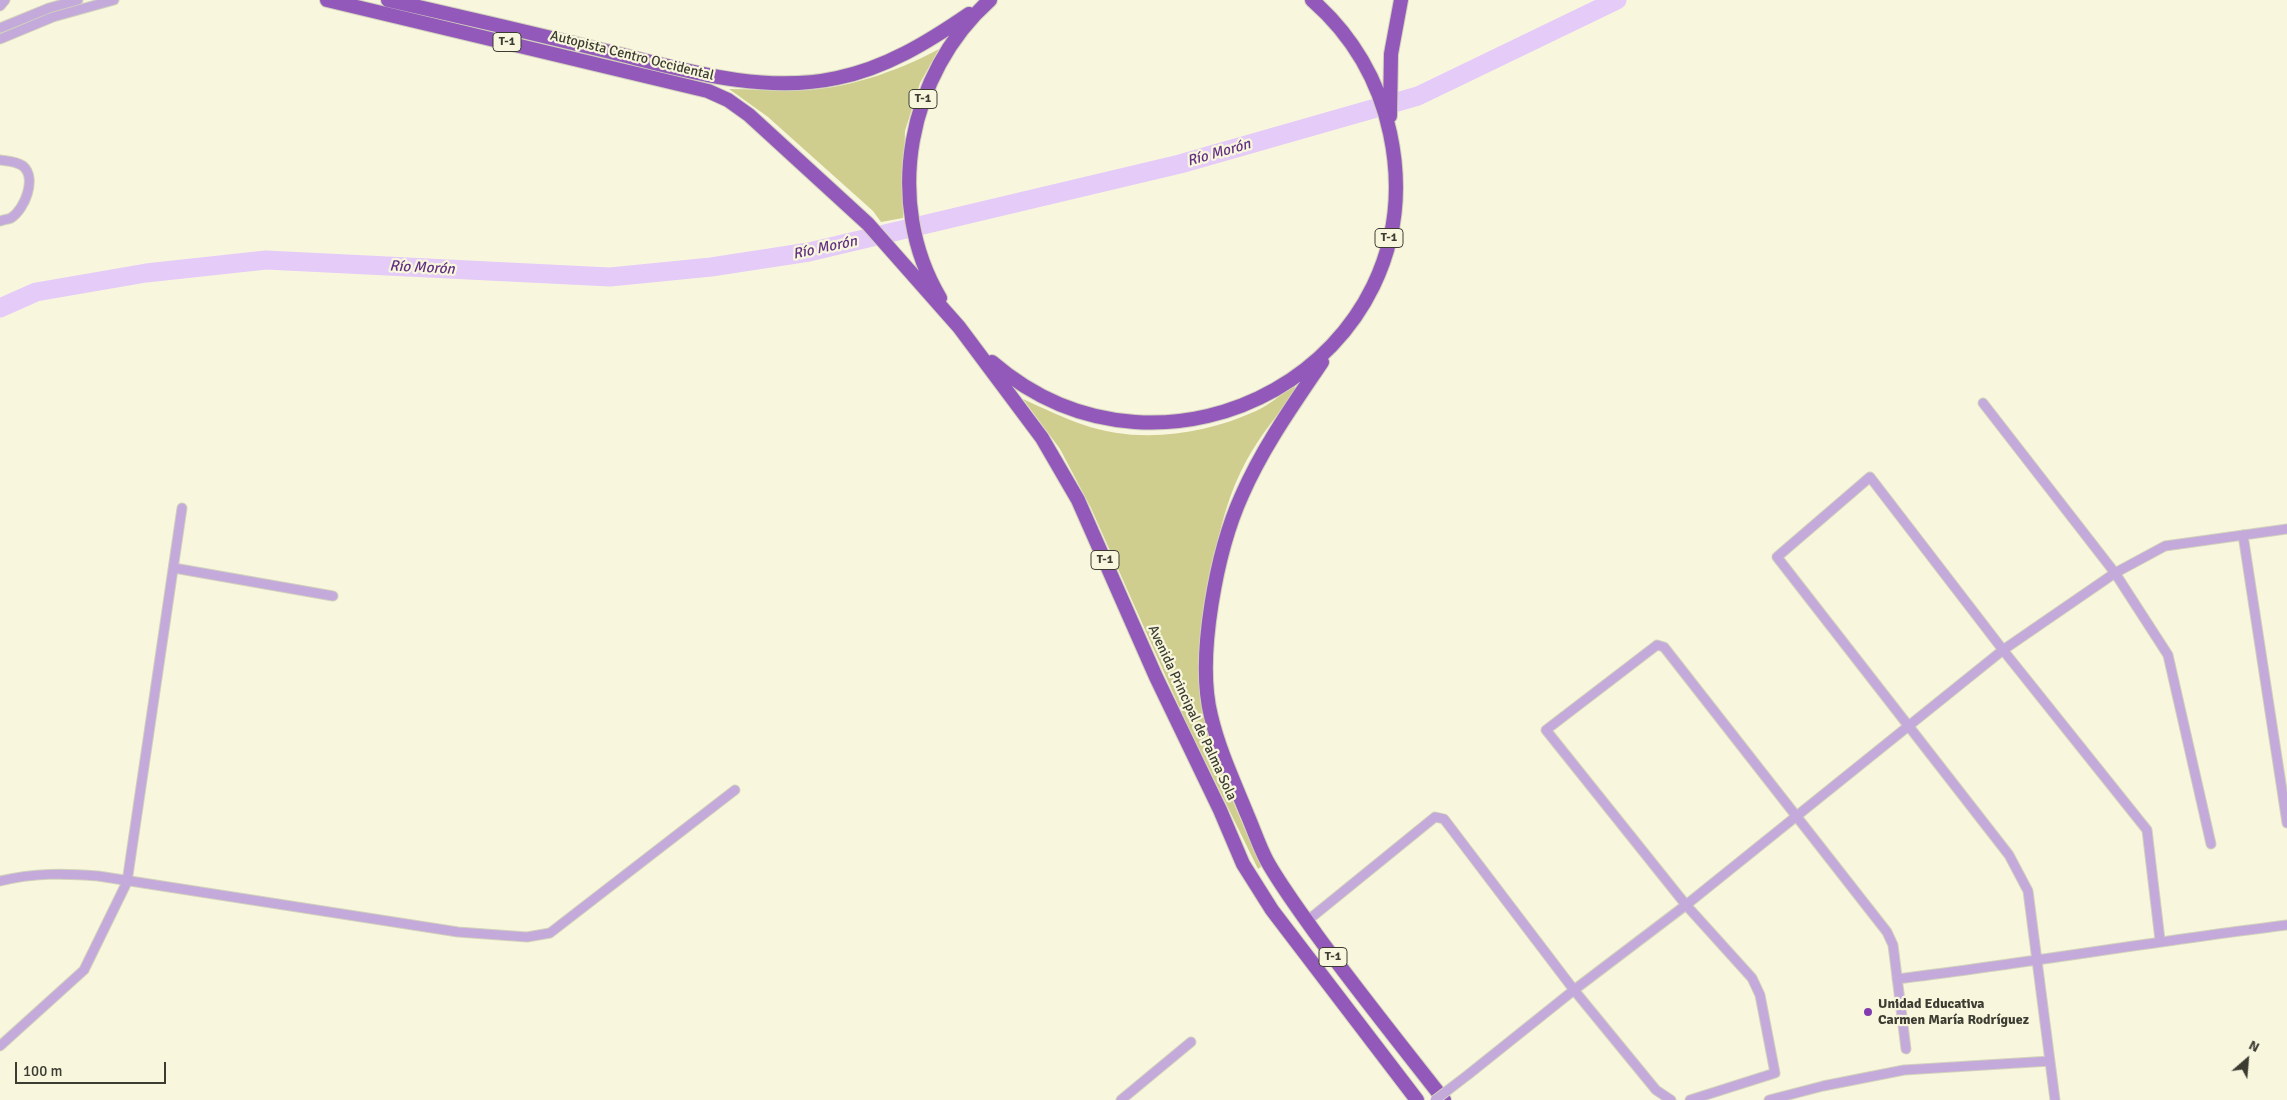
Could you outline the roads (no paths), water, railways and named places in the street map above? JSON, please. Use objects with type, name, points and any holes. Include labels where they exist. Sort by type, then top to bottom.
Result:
[{"type":"highway","name":"Autopista Centro Occidental","points":[[326,0],[708,91],[728,100],[749,115],[840,196],[899,258],[959,327]]},
{"type":"highway","name":"Autopista Centro Occidental","points":[[388,0],[691,72],[771,84],[836,79],[876,67],[919,47],[990,0]]},
{"type":"highway","name":"T-1","points":[[990,0],[969,21],[946,52],[921,105],[910,163],[912,218],[920,252],[938,294],[959,327],[1000,369],[1016,381],[1050,400],[1077,411],[1106,419],[1164,423],[1203,418],[1240,407],[1276,390],[1315,362],[1348,326],[1372,284],[1389,238],[1395,190],[1392,142],[1384,93],[1345,35],[1312,0]]},
{"type":"highway","points":[[1384,93],[1401,0]]},
{"type":"highway","name":"Avenida Principal de Palma Sola","points":[[1348,326],[1270,440],[1241,496],[1219,562],[1208,641],[1207,677],[1211,715],[1227,767],[1266,859],[1307,921],[1444,1100]]},
{"type":"highway","name":"Avenida Principal de Palma Sola","points":[[959,327],[1042,438],[1078,500],[1156,677],[1220,810],[1243,864],[1272,910],[1417,1100]]},
{"type":"street","points":[[0,6],[5,0]]},
{"type":"street","points":[[0,28],[49,8],[78,0]]},
{"type":"street","points":[[0,38],[53,17],[114,0]]},
{"type":"street","points":[[0,160],[15,162],[24,167],[30,176],[30,188],[22,204],[11,218],[0,221]]},
{"type":"street","points":[[1983,403],[2115,573],[2168,655],[2211,844]]},
{"type":"street","points":[[2055,1100],[2028,891],[2009,855],[1776,557],[1870,477],[2003,650],[2147,830],[2160,940]]},
{"type":"street","points":[[0,1046],[84,970],[128,882],[182,508]]},
{"type":"street","points":[[1435,1100],[1574,990],[1686,905],[2003,650],[2115,573],[2165,546],[2287,529]]},
{"type":"street","points":[[2243,535],[2287,823]]},
{"type":"street","points":[[174,568],[333,596]]},
{"type":"street","points":[[1690,1100],[1775,1073],[1760,995],[1752,978],[1686,905],[1546,730],[1656,645],[1664,647],[1888,932],[1893,945],[1906,1049]]},
{"type":"street","points":[[0,882],[19,877],[61,872],[458,932],[527,937],[550,933],[735,790]]},
{"type":"street","points":[[1307,921],[1435,817],[1444,819],[1574,990],[1656,1090],[1670,1100]]},
{"type":"street","points":[[1897,979],[2036,962],[2160,940],[2287,925]]},
{"type":"street","points":[[1121,1100],[1191,1042]]},
{"type":"street","points":[[1769,1100],[1823,1086],[1904,1070],[2050,1061]]},
{"type":"waterway","name":"Río Morón","points":[[0,308],[36,292],[146,273],[266,260],[610,277],[711,267],[809,252],[1180,164],[1418,96],[1617,0]]},
{"type":"place","name":"Unidad Educativa Carmen María Rodríguez","points":[[1868,1012]]}]
